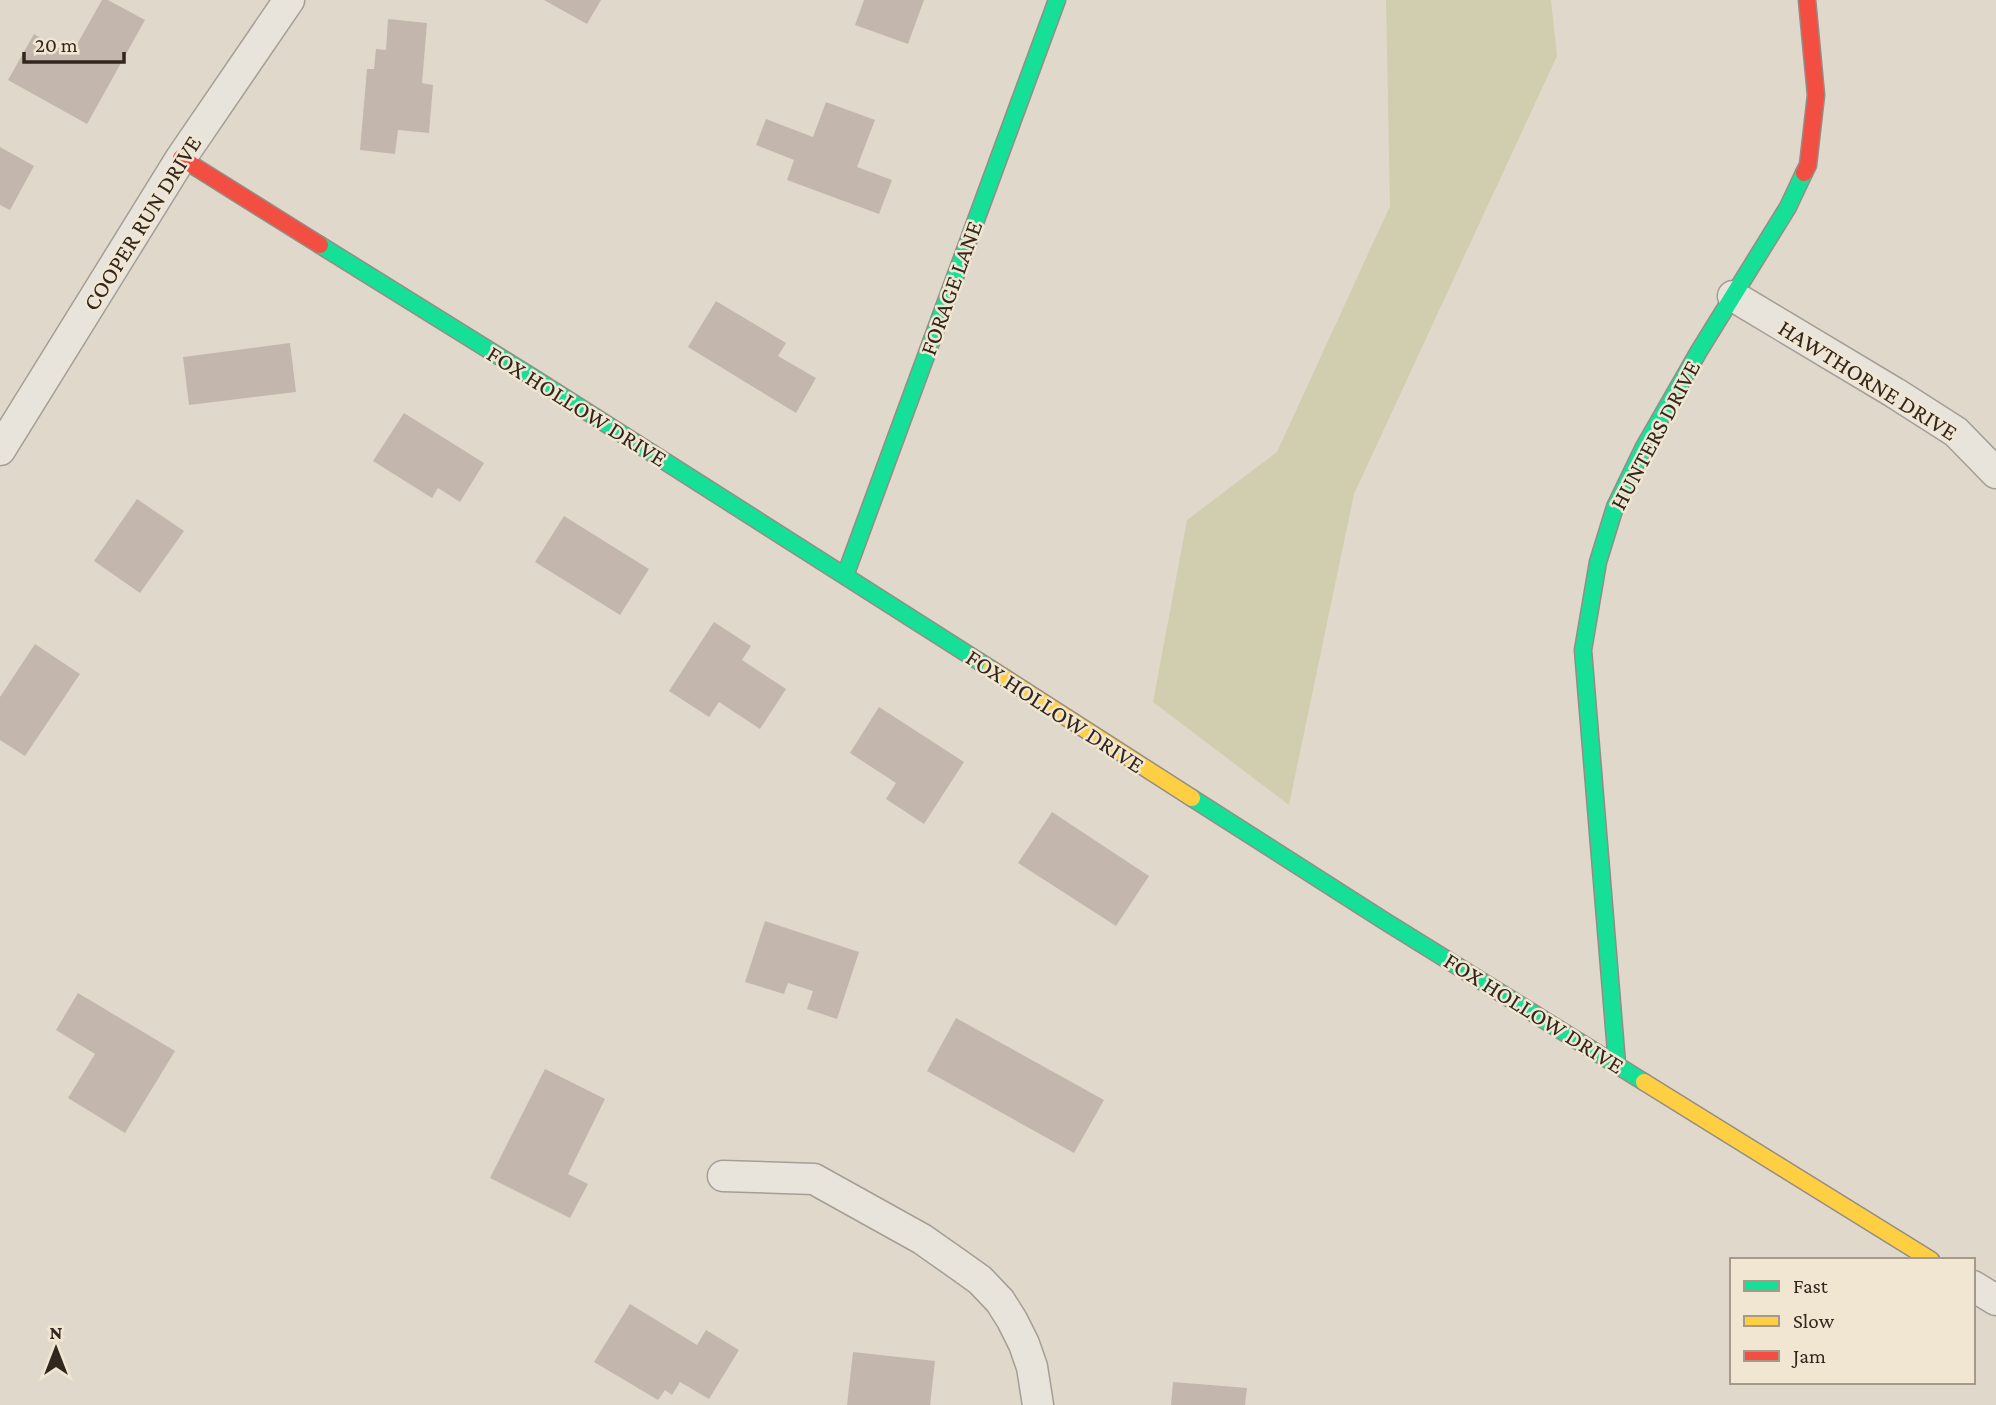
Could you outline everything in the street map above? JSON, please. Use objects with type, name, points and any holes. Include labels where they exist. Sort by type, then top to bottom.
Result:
[{"type":"street","name":"COOPER RUN DRIVE","points":[[0,450],[181,158],[289,0]]},
{"type":"street","name":"FORAGE LANE","points":[[845,576],[1057,0]]},
{"type":"street","name":"HUNTERS DRIVE","points":[[1617,1064],[1583,650],[1598,562],[1615,507],[1644,447],[1788,207],[1808,165],[1816,94],[1807,0]]},
{"type":"street","name":"FOX HOLLOW DRIVE","points":[[181,158],[534,378],[1383,920],[1928,1258]]},
{"type":"street","name":"HAWTHORNE DRIVE","points":[[1733,296],[1956,432],[1996,473]]},
{"type":"street","points":[[723,1176],[814,1179],[922,1240],[980,1280],[1000,1301],[1024,1344],[1032,1367],[1038,1405]]},
{"type":"street","points":[[1975,1287],[1996,1300]]},
{"type":"shaded area","points":[[1386,0],[1551,0],[1557,56],[1354,494],[1289,805],[1153,702],[1187,520],[1277,452],[1390,206]]},
{"type":"building","points":[[102,0],[108,0],[145,20],[87,124],[8,80],[34,34],[71,55]]},
{"type":"building","points":[[544,0],[601,0],[587,24]]},
{"type":"building","points":[[864,0],[924,0],[908,44],[855,25]]},
{"type":"building","points":[[388,19],[427,23],[422,83],[433,85],[429,133],[398,130],[395,154],[360,150],[367,69],[374,69],[376,49],[386,50]]},
{"type":"building","points":[[826,102],[875,120],[857,167],[892,180],[879,214],[787,180],[794,160],[756,145],[766,119],[813,137]]},
{"type":"building","points":[[0,147],[34,166],[10,210],[0,205]]},
{"type":"building","points":[[716,301],[786,343],[778,356],[816,378],[796,413],[688,347]]},
{"type":"building","points":[[290,343],[296,392],[189,405],[183,357]]},
{"type":"building","points":[[404,413],[484,463],[460,502],[438,488],[432,498],[373,461]]},
{"type":"building","points":[[137,499],[184,531],[140,593],[94,561]]},
{"type":"building","points":[[564,516],[649,569],[620,615],[535,562]]},
{"type":"building","points":[[714,622],[751,646],[742,660],[786,689],[760,729],[719,702],[709,717],[669,691]]},
{"type":"building","points":[[35,644],[80,674],[25,756],[0,740],[0,697]]},
{"type":"building","points":[[879,707],[964,762],[924,824],[886,799],[896,783],[850,753]]},
{"type":"building","points":[[1052,812],[1149,876],[1116,926],[1018,863]]},
{"type":"building","points":[[765,921],[859,952],[837,1019],[807,1009],[813,991],[788,983],[784,994],[745,982]]},
{"type":"building","points":[[78,993],[175,1051],[125,1133],[68,1098],[95,1054],[56,1030]]},
{"type":"building","points":[[956,1018],[1104,1100],[1074,1153],[927,1071]]},
{"type":"building","points":[[545,1069],[605,1099],[568,1174],[588,1184],[570,1218],[490,1178]]},
{"type":"building","points":[[630,1304],[697,1345],[706,1330],[739,1350],[709,1399],[680,1382],[672,1395],[665,1390],[658,1400],[594,1362]]},
{"type":"building","points":[[853,1352],[935,1361],[930,1405],[847,1405]]},
{"type":"building","points":[[1173,1382],[1247,1388],[1245,1405],[1171,1405]]},
{"type":"traffic: fast","points":[[845,576],[1057,0]]},
{"type":"traffic: fast","points":[[1617,1064],[1583,650],[1598,562],[1615,507],[1644,447],[1699,351],[1788,207],[1804,173]]},
{"type":"traffic: fast","points":[[320,245],[991,669]]},
{"type":"traffic: fast","points":[[1192,798],[1644,1082]]},
{"type":"traffic: slow","points":[[991,669],[1192,798]]},
{"type":"traffic: slow","points":[[1644,1082],[1928,1258]]},
{"type":"traffic: jam","points":[[1804,173],[1808,165],[1816,95],[1807,0]]},
{"type":"traffic: jam","points":[[181,158],[320,245]]}]
